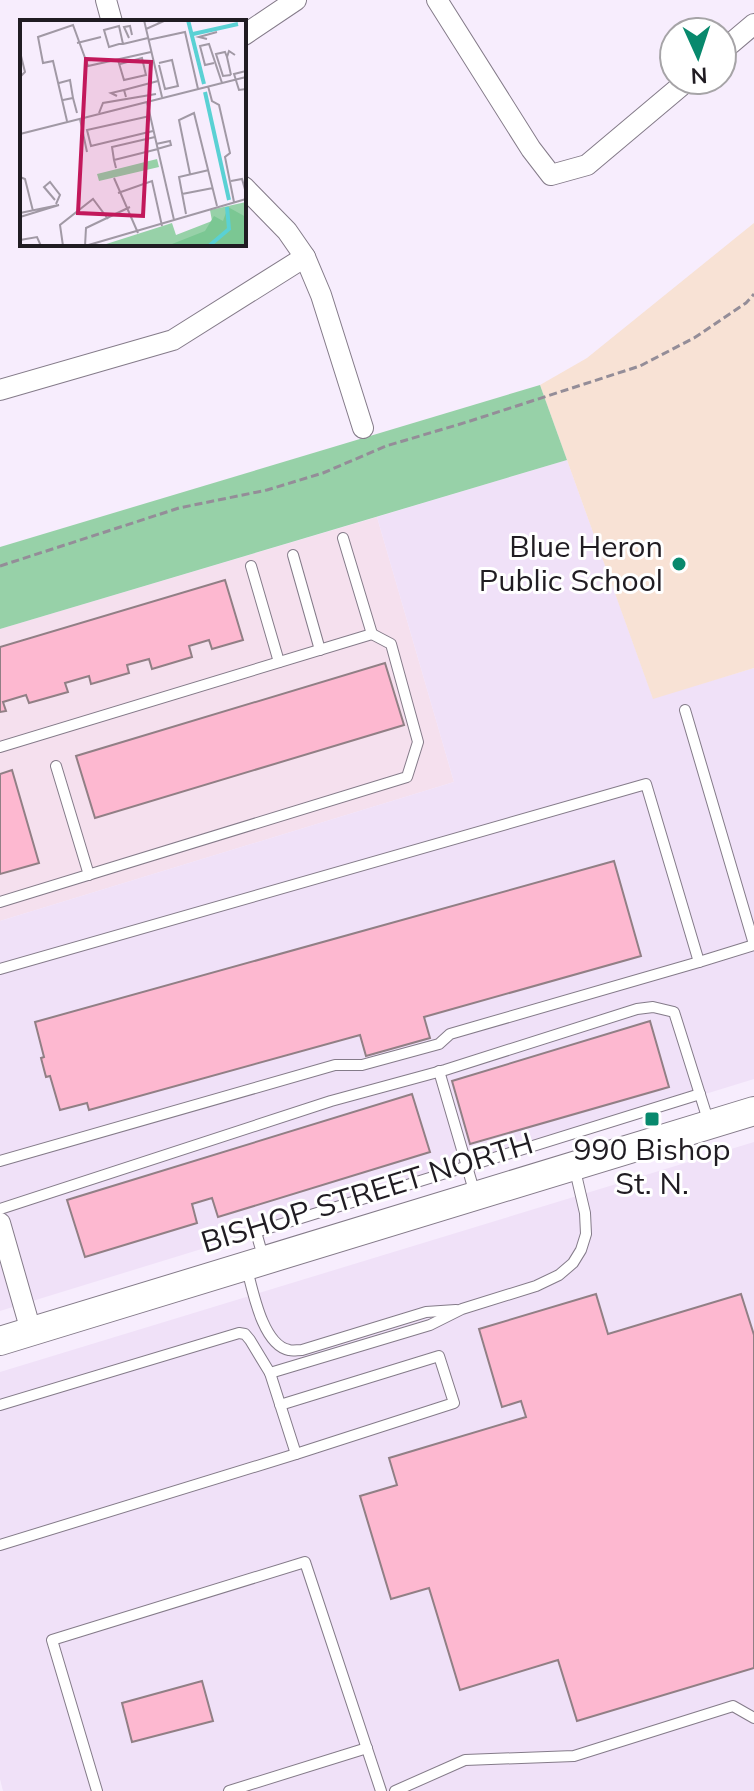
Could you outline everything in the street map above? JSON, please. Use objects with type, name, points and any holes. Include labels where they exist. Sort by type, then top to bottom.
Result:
[{"type":"main road","name":"BISHOP STREET NORTH","points":[[0,1341],[754,1111]]},
{"type":"street","points":[[106,0],[111,20]]},
{"type":"street","points":[[246,34],[296,0]]},
{"type":"street","points":[[437,0],[531,149],[551,175],[587,165],[669,96]]},
{"type":"street","points":[[738,38],[754,24]]},
{"type":"street","points":[[246,189],[287,231],[305,257],[321,295],[363,428]]},
{"type":"street","points":[[0,390],[173,340],[305,257]]},
{"type":"street","points":[[0,1223],[31,1331]]},
{"type":"lane","points":[[343,538],[372,634]]},
{"type":"lane","points":[[293,555],[320,650]]},
{"type":"lane","points":[[251,566],[279,662]]},
{"type":"lane","points":[[0,747],[372,634],[391,644],[418,742],[407,777],[0,902]]},
{"type":"lane","points":[[0,1161],[335,1065],[362,1065],[439,1044],[450,1034],[754,945],[685,710]]},
{"type":"lane","points":[[56,766],[89,875]]},
{"type":"lane","points":[[0,969],[646,784],[699,962]]},
{"type":"lane","points":[[0,1209],[331,1101],[637,1009],[653,1007],[674,1012],[709,1124]]},
{"type":"lane","points":[[439,1071],[475,1196]]},
{"type":"lane","points":[[462,1309],[426,1312],[302,1350],[287,1350],[274,1342],[267,1332],[255,1263],[256,1232],[700,1094]]},
{"type":"lane","points":[[270,1373],[430,1325],[462,1309],[536,1286],[559,1275],[573,1263],[586,1234],[585,1213],[574,1166]]},
{"type":"lane","points":[[0,1405],[239,1333],[250,1340],[270,1373],[296,1454]]},
{"type":"lane","points":[[0,1545],[454,1403],[439,1356],[280,1405]]},
{"type":"lane","points":[[97,1791],[52,1640],[305,1562],[381,1791]]},
{"type":"lane","points":[[395,1791],[465,1760],[574,1756],[733,1706],[754,1718]]},
{"type":"lane","points":[[229,1791],[367,1748]]},
{"type":"path","points":[[0,566],[179,508],[267,490],[323,473],[386,446],[640,366],[694,338],[746,303],[754,294]]},
{"type":"path","points":[[746,303],[754,303]]},
{"type":"shaded area","name":"Blue Heron Public School","points":[[754,223],[754,668],[653,699],[540,385],[587,358]]},
{"type":"shaded area","points":[[567,460],[653,698],[754,668],[754,1079],[0,1311],[0,921],[454,782],[377,517]]},
{"type":"shaded area","points":[[377,517],[454,782],[0,921],[0,629]]},
{"type":"shaded area","points":[[754,1142],[754,1791],[3,1791],[0,1779],[0,1372]]},
{"type":"green space","points":[[540,385],[567,460],[0,629],[0,547]]},
{"type":"building","points":[[225,580],[243,640],[212,649],[209,640],[189,646],[192,657],[152,669],[149,659],[127,665],[129,673],[91,684],[89,676],[65,683],[68,692],[29,703],[26,695],[3,702],[6,711],[0,712],[0,647]]},
{"type":"building","points":[[385,663],[404,725],[95,818],[76,756]]},
{"type":"building","points":[[12,770],[39,863],[0,874],[0,774]]},
{"type":"building","points":[[614,861],[641,956],[424,1017],[430,1038],[366,1056],[360,1035],[89,1110],[87,1103],[60,1110],[50,1076],[46,1077],[35,1022]]},
{"type":"building","points":[[650,1021],[669,1087],[470,1144],[452,1081]]},
{"type":"building","points":[[412,1094],[430,1152],[218,1217],[212,1198],[192,1204],[197,1223],[85,1257],[67,1200]]},
{"type":"building","points":[[596,1294],[608,1334],[741,1294],[754,1335],[754,1668],[577,1721],[558,1660],[460,1690],[429,1588],[391,1599],[360,1496],[397,1485],[389,1458],[526,1417],[521,1401],[502,1407],[479,1329]]},
{"type":"building","points":[[202,1681],[213,1721],[132,1742],[122,1703]]},
{"type":"place","name":"Blue Heron Public School","points":[[679,564]]},
{"type":"place","name":"990 Bishop St. N.","points":[[652,1119]]}]
